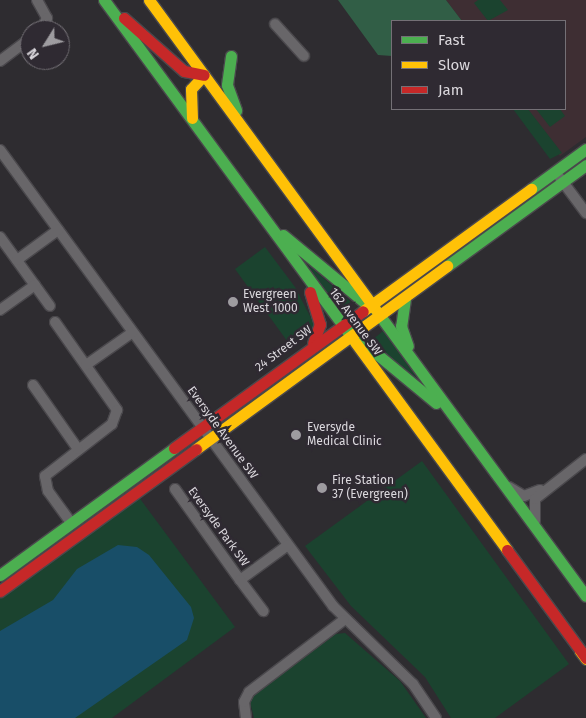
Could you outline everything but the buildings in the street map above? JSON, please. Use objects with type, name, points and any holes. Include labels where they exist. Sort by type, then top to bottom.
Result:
[{"type":"main road","name":"162 Avenue SW","points":[[104,0],[344,331],[584,656]]},
{"type":"main road","points":[[104,0],[184,71],[204,75],[189,96],[193,122]]},
{"type":"main road","name":"162 Avenue SW","points":[[149,0],[586,596]]},
{"type":"main road","points":[[231,56],[227,85],[243,130]]},
{"type":"main road","name":"24 Street SW","points":[[0,591],[211,439],[344,331],[586,148]]},
{"type":"main road","name":"24 Street SW","points":[[0,575],[312,345],[344,331],[375,309],[405,298],[586,165]]},
{"type":"main road","points":[[259,214],[375,309]]},
{"type":"main road","points":[[301,271],[320,317],[312,345]]},
{"type":"main road","points":[[405,298],[400,326],[416,365]]},
{"type":"main road","points":[[344,331],[461,426]]},
{"type":"street","points":[[37,0],[47,18],[46,20]]},
{"type":"street","points":[[275,24],[304,56]]},
{"type":"street","points":[[0,60],[20,45]]},
{"type":"street","name":"Eversyde Avenue SW","points":[[0,150],[344,620],[413,684],[436,718]]},
{"type":"street","points":[[554,172],[586,213]]},
{"type":"street","points":[[17,260],[58,230]]},
{"type":"street","points":[[0,236],[50,306]]},
{"type":"street","points":[[0,310],[35,285]]},
{"type":"street","points":[[55,322],[113,402],[117,415],[78,449],[52,468],[44,480],[71,523]]},
{"type":"street","points":[[86,365],[132,332]]},
{"type":"street","points":[[33,385],[78,449]]},
{"type":"street","points":[[539,531],[532,505],[550,485],[586,459]]},
{"type":"street","points":[[503,481],[524,496],[550,485]]},
{"type":"street","name":"Eversyde Park SW","points":[[175,489],[263,611]]},
{"type":"street","name":"Eversyde Park SW","points":[[240,580],[288,545]]},
{"type":"street","points":[[246,718],[244,702],[249,692],[344,620]]},
{"type":"shaded area","points":[[446,0],[586,0],[586,137],[560,156],[527,110],[566,110],[566,20],[461,20]]},
{"type":"green space","points":[[338,0],[446,0],[461,20],[391,20],[391,56],[378,55]]},
{"type":"green space","points":[[478,0],[500,0],[508,10],[487,20],[474,3]]},
{"type":"green space","points":[[514,110],[529,110],[562,153],[550,159]]},
{"type":"green space","points":[[537,110],[561,110],[565,116],[550,127]]},
{"type":"green space","points":[[265,247],[295,287],[313,322],[313,327],[290,345],[235,269]]},
{"type":"green space","points":[[307,264],[350,301],[350,303],[339,311]]},
{"type":"green space","points":[[383,331],[414,374],[418,379],[371,341]]},
{"type":"green space","points":[[422,461],[569,664],[495,718],[451,718],[425,677],[351,606],[305,546]]},
{"type":"green space","points":[[138,496],[235,627],[112,718],[0,718],[0,596]]},
{"type":"green space","points":[[345,633],[400,681],[426,718],[254,718],[249,698],[336,634]]},
{"type":"water","points":[[118,545],[137,547],[149,555],[191,607],[194,618],[187,640],[75,718],[0,718],[0,631],[53,600],[77,569]]},
{"type":"traffic: fast","points":[[104,0],[355,342]]},
{"type":"traffic: fast","points":[[231,56],[227,85],[236,110]]},
{"type":"traffic: fast","points":[[531,189],[586,149]]},
{"type":"traffic: fast","points":[[447,266],[586,165]]},
{"type":"traffic: fast","points":[[283,235],[370,307]]},
{"type":"traffic: fast","points":[[405,299],[401,326],[408,346]]},
{"type":"traffic: fast","points":[[375,309],[586,596]]},
{"type":"traffic: fast","points":[[349,331],[436,403]]},
{"type":"traffic: fast","points":[[0,575],[174,448]]},
{"type":"traffic: slow","points":[[149,0],[375,309]]},
{"type":"traffic: slow","points":[[192,118],[191,89],[204,75]]},
{"type":"traffic: slow","points":[[363,311],[531,189]]},
{"type":"traffic: slow","points":[[196,449],[447,266]]},
{"type":"traffic: slow","points":[[355,342],[507,550]]},
{"type":"traffic: slow","points":[[580,651],[586,659]]},
{"type":"traffic: jam","points":[[124,18],[184,71],[204,75]]},
{"type":"traffic: jam","points":[[310,292],[320,324],[313,343]]},
{"type":"traffic: jam","points":[[174,448],[363,311]]},
{"type":"traffic: jam","points":[[0,591],[196,449]]},
{"type":"traffic: jam","points":[[507,550],[586,658]]},
{"type":"place","name":"Evergreen West 1000","points":[[233,302]]},
{"type":"place","name":"Eversyde Medical Clinic","points":[[296,435]]},
{"type":"place","name":"Fire Station 37 (Evergreen)","points":[[322,488]]}]
